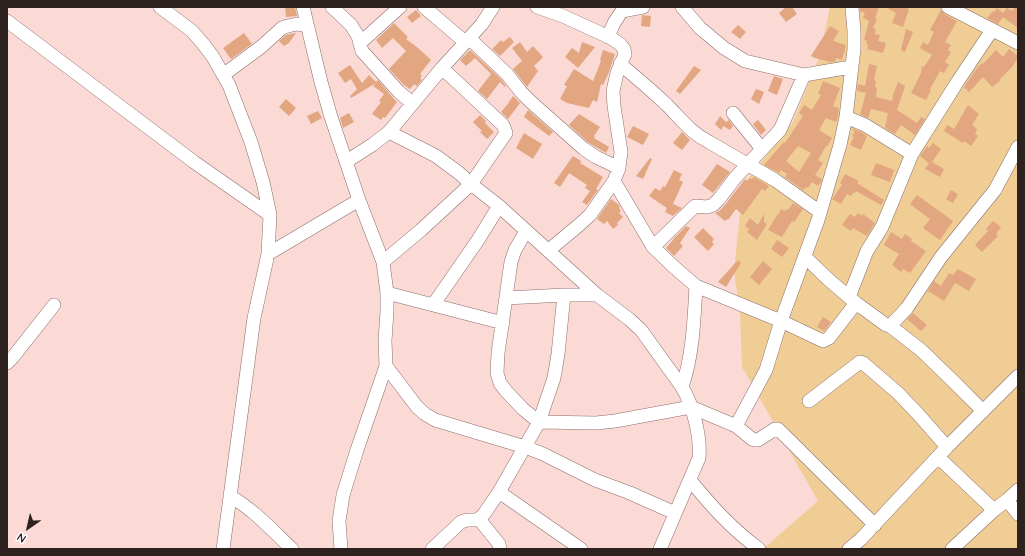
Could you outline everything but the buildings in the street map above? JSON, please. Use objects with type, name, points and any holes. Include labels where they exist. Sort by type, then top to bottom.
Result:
[{"type":"street","points":[[160,7],[192,31],[208,51],[229,85],[251,142],[263,182],[270,215],[268,254],[254,318],[222,549]]},
{"type":"street","points":[[303,7],[331,117],[359,200],[383,262],[387,293],[385,341],[386,366],[343,495],[339,521],[343,548]]},
{"type":"street","points":[[332,7],[351,25],[358,36],[362,51],[412,103]]},
{"type":"street","points":[[360,43],[400,7]]},
{"type":"street","points":[[424,7],[467,40],[507,74],[531,102],[584,149],[596,157],[619,168]]},
{"type":"street","points":[[347,161],[389,132],[442,68],[482,24],[493,7]]},
{"type":"street","points":[[537,7],[564,16],[608,37],[620,44],[624,49],[625,54],[617,73],[613,91],[621,152],[619,168],[614,181],[580,225],[549,250]]},
{"type":"street","points":[[608,37],[622,9],[643,7]]},
{"type":"street","points":[[682,7],[700,28],[724,48],[746,61],[804,75],[851,67]]},
{"type":"street","points":[[736,426],[766,370],[781,321],[820,212],[840,145],[846,117],[854,49],[852,7]]},
{"type":"street","points":[[948,7],[970,12],[992,30],[1018,43]]},
{"type":"street","points":[[7,21],[194,162],[270,215]]},
{"type":"street","points":[[223,75],[261,47],[282,28],[297,24],[307,26]]},
{"type":"street","points":[[614,181],[653,247],[696,286],[781,321],[823,341],[829,338],[853,300],[865,255],[882,228],[912,154],[992,30]]},
{"type":"street","points":[[620,64],[647,86],[700,138],[775,180],[820,212]]},
{"type":"street","points":[[383,262],[422,230],[472,184],[506,133],[503,125],[442,68]]},
{"type":"street","points":[[653,247],[695,206],[707,207],[713,205],[735,178],[780,130],[804,75]]},
{"type":"street","points":[[733,113],[762,149]]},
{"type":"street","points":[[846,117],[865,125],[912,154]]},
{"type":"street","points":[[389,132],[436,156],[459,173],[549,250],[597,295],[624,314],[641,330],[682,387],[687,395],[691,407],[700,447],[699,458],[660,549]]},
{"type":"street","points":[[890,326],[907,308],[941,257],[995,190],[1018,148]]},
{"type":"street","points":[[268,254],[359,200]]},
{"type":"street","points":[[433,305],[466,258],[499,206]]},
{"type":"street","points":[[526,231],[515,250],[511,262],[497,367],[500,383],[523,409],[539,422],[596,423],[691,407],[736,426],[755,440],[762,438],[775,429],[778,430],[874,526]]},
{"type":"street","points":[[805,257],[853,300],[921,350],[978,406],[982,412]]},
{"type":"street","points":[[682,387],[686,375],[694,327],[696,286]]},
{"type":"street","points":[[387,293],[503,323]]},
{"type":"street","points":[[432,549],[461,522],[479,519],[484,514],[499,492],[539,422],[554,378],[564,295]]},
{"type":"street","points":[[506,298],[597,295]]},
{"type":"street","points":[[7,363],[54,305]]},
{"type":"street","points":[[809,401],[860,362],[863,363],[898,393],[947,447]]},
{"type":"street","points":[[386,366],[417,406],[425,414],[435,420],[544,454],[596,480],[675,513]]},
{"type":"street","points":[[849,549],[874,526],[947,447],[1018,376]]},
{"type":"street","points":[[938,457],[994,510]]},
{"type":"street","points":[[690,480],[725,521],[742,537],[759,549]]},
{"type":"street","points":[[952,549],[1018,490]]},
{"type":"street","points":[[499,492],[581,549]]},
{"type":"street","points":[[230,496],[247,507],[292,549]]},
{"type":"street","points":[[1007,500],[1018,514]]},
{"type":"street","points":[[479,519],[499,544],[500,549]]},
{"type":"shaded area","points":[[830,7],[1018,7],[1018,549],[763,549],[818,501],[742,367],[740,313],[734,271],[743,185],[793,122],[820,55]]}]
